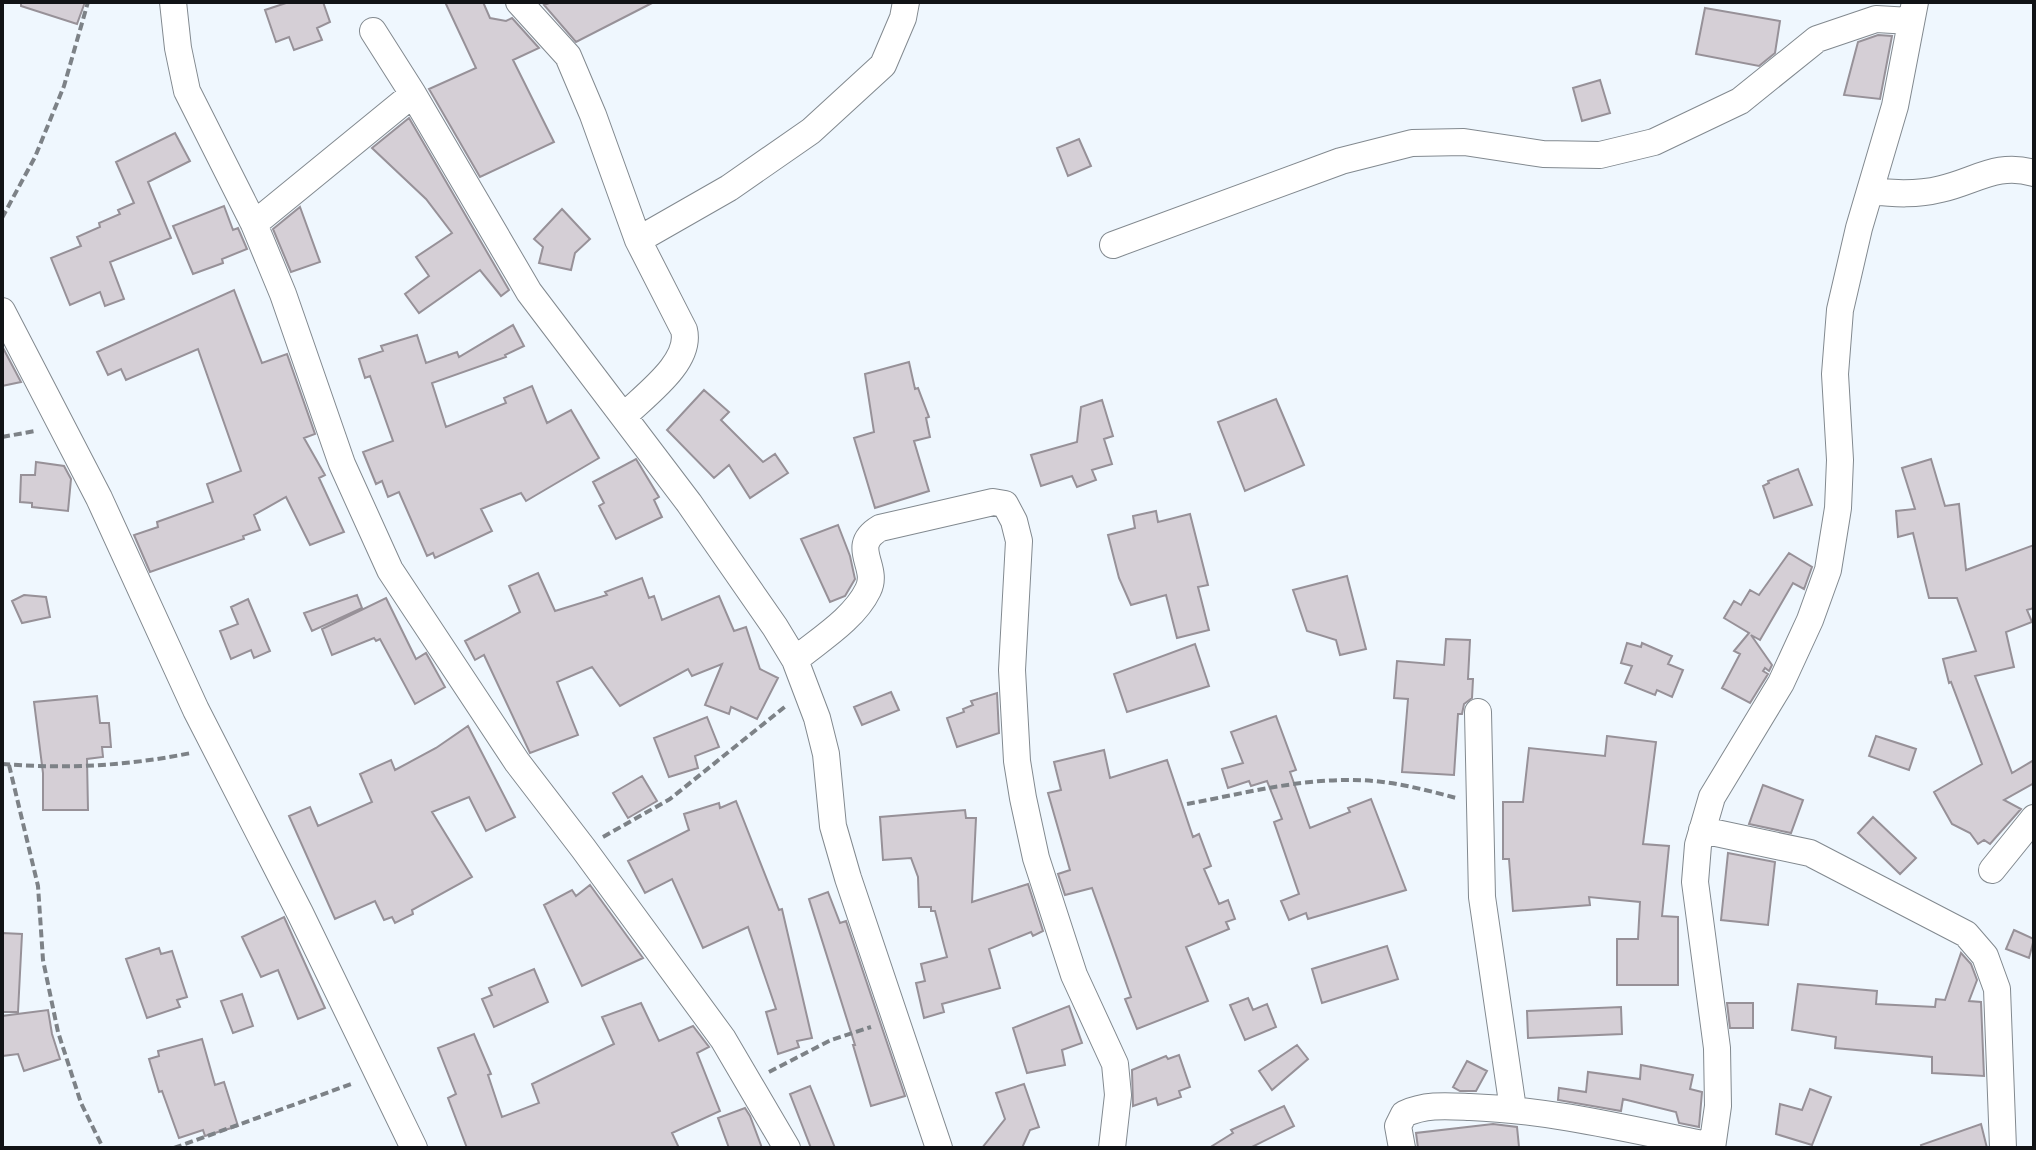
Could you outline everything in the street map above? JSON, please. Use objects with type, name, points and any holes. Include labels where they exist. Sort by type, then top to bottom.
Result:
[{"type":"street","points":[[173,2],[187,91],[254,224],[283,294],[342,464],[390,570],[517,762],[723,1039],[787,1148]]},
{"type":"street","points":[[519,2],[568,56],[638,240],[684,330],[687,342],[684,353],[624,416]]},
{"type":"street","points":[[638,240],[729,188],[811,131],[883,65],[903,18],[906,2]]},
{"type":"street","points":[[1113,245],[1341,161],[1412,143],[1464,142],[1543,154],[1600,155],[1654,142],[1740,101],[1817,39],[1876,19],[1913,11],[1895,106],[1840,310],[1835,374],[1840,460],[1838,508],[1828,570],[1810,620],[1781,683],[1712,797],[1698,845],[1695,882],[1717,1048],[1718,1106],[1712,1147],[1513,1109],[1431,1106],[1404,1114],[1398,1126],[1397,1147]]},
{"type":"street","points":[[373,31],[529,292],[747,585],[795,660],[817,718],[826,754],[833,826],[848,878],[939,1148]]},
{"type":"street","points":[[254,224],[413,94]]},
{"type":"street","points":[[1871,191],[1915,194],[1945,189],[1994,171],[2017,168],[2034,173]]},
{"type":"street","points":[[2,311],[99,498],[190,696],[414,1148]]},
{"type":"street","points":[[795,660],[857,606],[870,588],[865,542],[870,534],[880,528],[993,502],[1005,504],[1014,521],[1019,541],[1012,670],[1017,761],[1023,798],[1036,858],[1074,975],[1115,1064],[1118,1095],[1112,1148]]},
{"type":"street","points":[[1478,712],[1482,897],[1513,1109]]},
{"type":"street","points":[[1992,870],[2034,818]]},
{"type":"street","points":[[1702,830],[1810,853],[1966,934],[1985,956],[1997,989],[2003,1148]]},
{"type":"path","points":[[2,218],[35,157],[64,86],[88,2]]},
{"type":"path","points":[[2,437],[61,426]]},
{"type":"path","points":[[583,848],[670,799],[806,690]]},
{"type":"path","points":[[2,764],[75,768],[138,764],[217,747]]},
{"type":"path","points":[[9,765],[38,886],[43,960],[58,1032],[81,1103],[103,1148]]},
{"type":"path","points":[[1187,804],[1301,783],[1353,780],[1416,787],[1478,805]]},
{"type":"path","points":[[750,1084],[831,1040],[896,1019]]},
{"type":"path","points":[[174,1148],[379,1073]]},
{"type":"building","points":[[21,2],[85,2],[77,24],[21,6]]},
{"type":"building","points":[[289,2],[323,2],[330,22],[317,28],[322,40],[294,50],[289,37],[276,42],[265,10]]},
{"type":"building","points":[[445,2],[483,2],[490,18],[506,21],[512,18],[539,48],[513,60],[554,142],[480,177],[429,89],[476,68]]},
{"type":"building","points":[[552,2],[654,2],[576,42],[544,5]]},
{"type":"building","points":[[1705,8],[1780,21],[1775,53],[1759,66],[1696,54]]},
{"type":"building","points":[[1878,35],[1892,36],[1880,99],[1844,95],[1858,42]]},
{"type":"building","points":[[1600,80],[1610,113],[1582,121],[1573,88]]},
{"type":"building","points":[[409,118],[509,290],[501,296],[480,270],[419,313],[405,294],[429,276],[416,257],[452,233],[426,199],[372,148]]},
{"type":"building","points":[[175,133],[190,161],[148,182],[171,238],[110,262],[124,299],[105,306],[100,292],[70,305],[51,258],[81,246],[77,237],[100,227],[99,223],[120,214],[118,210],[134,203],[116,162]]},
{"type":"building","points":[[1079,139],[1091,166],[1068,176],[1057,148]]},
{"type":"building","points":[[224,206],[233,230],[238,228],[247,249],[222,259],[223,263],[193,274],[173,226]]},
{"type":"building","points":[[300,207],[320,262],[291,272],[273,229]]},
{"type":"building","points":[[562,209],[590,239],[575,253],[571,270],[539,263],[543,247],[534,239]]},
{"type":"building","points":[[234,290],[262,363],[287,354],[315,434],[304,438],[325,475],[319,478],[344,532],[310,545],[286,497],[254,515],[260,530],[243,536],[244,539],[150,572],[134,535],[158,527],[157,522],[213,502],[207,484],[241,471],[198,349],[126,380],[121,369],[108,375],[97,352]]},
{"type":"building","points":[[513,325],[524,346],[506,357],[432,383],[446,427],[506,403],[504,398],[532,386],[547,423],[571,410],[599,458],[526,501],[521,493],[481,509],[492,531],[435,558],[433,553],[427,556],[399,492],[388,497],[382,481],[376,484],[363,452],[393,441],[370,376],[365,378],[359,359],[383,351],[381,346],[417,335],[426,363],[457,352],[459,357]]},
{"type":"building","points":[[2,346],[21,382],[2,386]]},
{"type":"building","points":[[909,362],[915,389],[918,388],[929,417],[926,418],[930,437],[914,441],[929,491],[875,508],[854,438],[874,432],[865,374]]},
{"type":"building","points":[[704,390],[729,412],[721,420],[763,462],[775,454],[788,473],[750,498],[729,465],[714,478],[667,430]]},
{"type":"building","points":[[1276,399],[1304,465],[1245,491],[1218,422]]},
{"type":"building","points":[[1102,400],[1113,436],[1104,439],[1112,464],[1092,470],[1096,480],[1077,487],[1072,476],[1041,486],[1031,455],[1077,442],[1081,407]]},
{"type":"building","points":[[636,459],[659,497],[654,500],[662,517],[616,539],[599,506],[604,503],[593,482]]},
{"type":"building","points":[[1931,459],[1945,506],[1959,504],[1966,570],[2034,545],[2034,608],[2027,610],[2032,622],[2006,632],[2014,667],[1975,676],[2012,773],[2034,760],[2034,783],[2004,800],[2021,809],[1990,844],[1984,840],[1978,844],[1970,833],[1952,824],[1934,792],[1982,764],[1949,683],[1943,659],[1976,651],[1957,598],[1929,598],[1913,533],[1898,537],[1896,511],[1915,509],[1902,468]]},
{"type":"building","points":[[36,462],[64,466],[71,479],[68,511],[32,507],[32,503],[20,502],[21,475],[35,475]]},
{"type":"building","points":[[1798,469],[1812,505],[1774,518],[1763,486]]},
{"type":"building","points":[[1156,511],[1158,522],[1190,514],[1208,585],[1198,587],[1209,630],[1177,638],[1166,595],[1131,605],[1119,578],[1108,535],[1135,528],[1133,516]]},
{"type":"building","points":[[838,525],[855,579],[845,596],[830,602],[801,539]]},
{"type":"building","points":[[1789,553],[1812,567],[1804,589],[1793,583],[1760,640],[1751,635],[1772,665],[1769,671],[1765,668],[1763,671],[1768,674],[1750,703],[1722,688],[1740,654],[1734,651],[1749,633],[1724,618],[1734,601],[1741,605],[1750,590],[1759,595]]},
{"type":"building","points":[[538,573],[555,611],[607,595],[605,592],[642,578],[649,598],[654,596],[662,620],[719,596],[734,631],[746,627],[760,669],[778,678],[757,719],[731,707],[729,714],[705,705],[722,664],[692,676],[688,669],[620,706],[592,667],[557,682],[578,735],[530,753],[484,655],[475,660],[465,641],[520,612],[509,586]]},
{"type":"building","points":[[1347,576],[1366,649],[1340,655],[1336,640],[1307,631],[1293,590]]},
{"type":"building","points":[[24,595],[46,597],[50,617],[22,623],[12,601]]},
{"type":"building","points":[[357,595],[362,608],[312,631],[304,613]]},
{"type":"building","points":[[386,598],[416,659],[426,653],[445,687],[415,704],[380,639],[376,641],[374,638],[332,655],[322,629]]},
{"type":"building","points":[[248,599],[270,651],[254,658],[251,650],[231,659],[220,631],[238,624],[231,607]]},
{"type":"building","points":[[1446,639],[1470,640],[1468,679],[1473,679],[1472,698],[1464,704],[1462,714],[1458,714],[1454,775],[1402,772],[1408,699],[1394,698],[1397,661],[1444,665]]},
{"type":"building","points":[[1627,643],[1641,647],[1642,643],[1672,656],[1668,664],[1683,670],[1672,697],[1657,690],[1655,695],[1625,683],[1632,666],[1621,663]]},
{"type":"building","points":[[1195,644],[1209,686],[1127,712],[1114,674]]},
{"type":"building","points":[[891,692],[899,710],[862,725],[854,707]]},
{"type":"building","points":[[997,693],[999,733],[957,747],[947,718],[964,712],[963,709],[973,705],[971,701]]},
{"type":"building","points":[[97,696],[100,723],[109,723],[111,747],[102,747],[103,757],[87,759],[88,810],[43,810],[43,773],[34,702]]},
{"type":"building","points":[[1276,716],[1296,770],[1290,772],[1310,828],[1350,812],[1348,808],[1371,799],[1406,890],[1308,919],[1306,913],[1289,920],[1281,901],[1299,894],[1274,822],[1282,819],[1267,781],[1251,786],[1249,781],[1228,788],[1222,769],[1243,763],[1231,732]]},
{"type":"building","points":[[707,717],[719,747],[695,756],[698,768],[669,777],[654,738]]},
{"type":"building","points":[[468,726],[515,817],[486,831],[469,797],[432,812],[472,877],[412,910],[413,914],[395,923],[392,917],[384,920],[375,901],[335,919],[289,816],[310,807],[318,826],[372,802],[360,774],[391,760],[395,770]]},
{"type":"building","points":[[1607,736],[1656,742],[1643,844],[1669,846],[1662,916],[1678,917],[1678,985],[1617,985],[1617,939],[1638,939],[1640,902],[1589,897],[1590,905],[1513,911],[1509,859],[1503,859],[1503,802],[1523,802],[1529,748],[1605,756]]},
{"type":"building","points":[[1876,736],[1916,749],[1909,770],[1869,756]]},
{"type":"building","points":[[1104,750],[1110,778],[1167,760],[1193,837],[1199,834],[1211,866],[1204,869],[1219,904],[1228,900],[1235,919],[1226,922],[1229,929],[1186,947],[1208,1001],[1137,1029],[1125,999],[1131,997],[1092,888],[1065,895],[1058,874],[1070,870],[1048,793],[1061,790],[1054,762]]},
{"type":"building","points":[[642,776],[657,801],[628,818],[613,793]]},
{"type":"building","points":[[1763,785],[1803,800],[1791,833],[1749,824]]},
{"type":"building","points":[[736,801],[779,910],[782,909],[812,1038],[797,1041],[799,1047],[778,1054],[766,1012],[776,1009],[748,927],[703,948],[672,879],[645,893],[628,861],[689,830],[684,814],[719,803],[720,808]]},
{"type":"building","points":[[965,810],[966,818],[976,818],[972,902],[1028,884],[1043,931],[1033,936],[1031,932],[989,949],[1000,988],[942,1004],[944,1012],[924,1018],[916,983],[925,981],[921,964],[947,957],[935,911],[931,911],[931,907],[919,907],[918,877],[911,858],[883,860],[880,817]]},
{"type":"building","points":[[1873,817],[1916,858],[1900,874],[1858,833]]},
{"type":"building","points":[[1728,853],[1775,862],[1768,925],[1721,920]]},
{"type":"building","points":[[590,885],[643,958],[582,986],[544,905],[572,890],[576,896]]},
{"type":"building","points":[[828,892],[840,923],[846,921],[905,1096],[871,1106],[809,899]]},
{"type":"building","points":[[284,917],[325,1008],[298,1019],[278,970],[261,977],[242,937]]},
{"type":"building","points":[[2014,930],[2034,939],[2029,958],[2006,949]]},
{"type":"building","points":[[2,933],[22,934],[18,1012],[2,1012]]},
{"type":"building","points":[[1387,946],[1398,979],[1322,1003],[1312,969]]},
{"type":"building","points":[[159,948],[161,954],[172,951],[187,997],[177,1000],[180,1007],[147,1018],[126,959]]},
{"type":"building","points":[[1961,953],[1971,964],[1977,980],[1969,1001],[1981,1002],[1984,1076],[1932,1073],[1932,1057],[1835,1048],[1836,1037],[1792,1030],[1798,984],[1877,991],[1876,1004],[1935,1007],[1936,999],[1945,1000]]},
{"type":"building","points":[[534,969],[548,1002],[494,1027],[482,999],[492,995],[489,988]]},
{"type":"building","points":[[242,994],[253,1026],[233,1033],[221,1001]]},
{"type":"building","points":[[1248,998],[1253,1010],[1267,1004],[1276,1027],[1245,1040],[1230,1005]]},
{"type":"building","points":[[641,1003],[659,1041],[693,1026],[709,1047],[697,1053],[720,1111],[672,1133],[679,1148],[467,1148],[448,1098],[456,1094],[438,1048],[474,1034],[491,1074],[488,1075],[502,1117],[539,1103],[532,1084],[614,1044],[602,1017]]},
{"type":"building","points":[[1727,1003],[1753,1003],[1753,1028],[1730,1028]]},
{"type":"building","points":[[1069,1006],[1082,1043],[1062,1050],[1065,1065],[1027,1073],[1013,1028]]},
{"type":"building","points":[[1621,1007],[1622,1034],[1528,1038],[1527,1011]]},
{"type":"building","points":[[48,1010],[60,1059],[24,1071],[18,1054],[2,1056],[2,1016]]},
{"type":"building","points":[[202,1039],[215,1085],[224,1082],[238,1126],[205,1136],[203,1130],[179,1138],[149,1059],[159,1056],[158,1051]]},
{"type":"building","points":[[1297,1045],[1308,1059],[1272,1090],[1259,1071]]},
{"type":"building","points":[[1179,1055],[1190,1087],[1179,1091],[1181,1097],[1158,1105],[1156,1098],[1133,1106],[1132,1070],[1166,1056],[1168,1059]]},
{"type":"building","points":[[1467,1061],[1487,1071],[1476,1091],[1460,1091],[1453,1087]]},
{"type":"building","points":[[1641,1065],[1693,1075],[1690,1089],[1702,1092],[1699,1127],[1679,1123],[1676,1112],[1623,1099],[1621,1111],[1558,1100],[1559,1088],[1586,1092],[1588,1072],[1640,1079]]},
{"type":"building","points":[[1024,1084],[1039,1127],[1030,1130],[1022,1148],[982,1148],[1005,1119],[996,1093]]},
{"type":"building","points":[[810,1086],[835,1148],[811,1148],[790,1094]]},
{"type":"building","points":[[1810,1089],[1831,1097],[1812,1145],[1776,1134],[1780,1104],[1802,1110]]},
{"type":"building","points":[[1284,1106],[1294,1126],[1250,1148],[1209,1148],[1233,1133],[1231,1130]]},
{"type":"building","points":[[745,1108],[762,1148],[729,1148],[718,1118]]},
{"type":"building","points":[[1493,1124],[1517,1127],[1519,1147],[1418,1148],[1416,1133]]},
{"type":"building","points":[[1981,1124],[1987,1148],[1922,1148],[1921,1145]]}]
